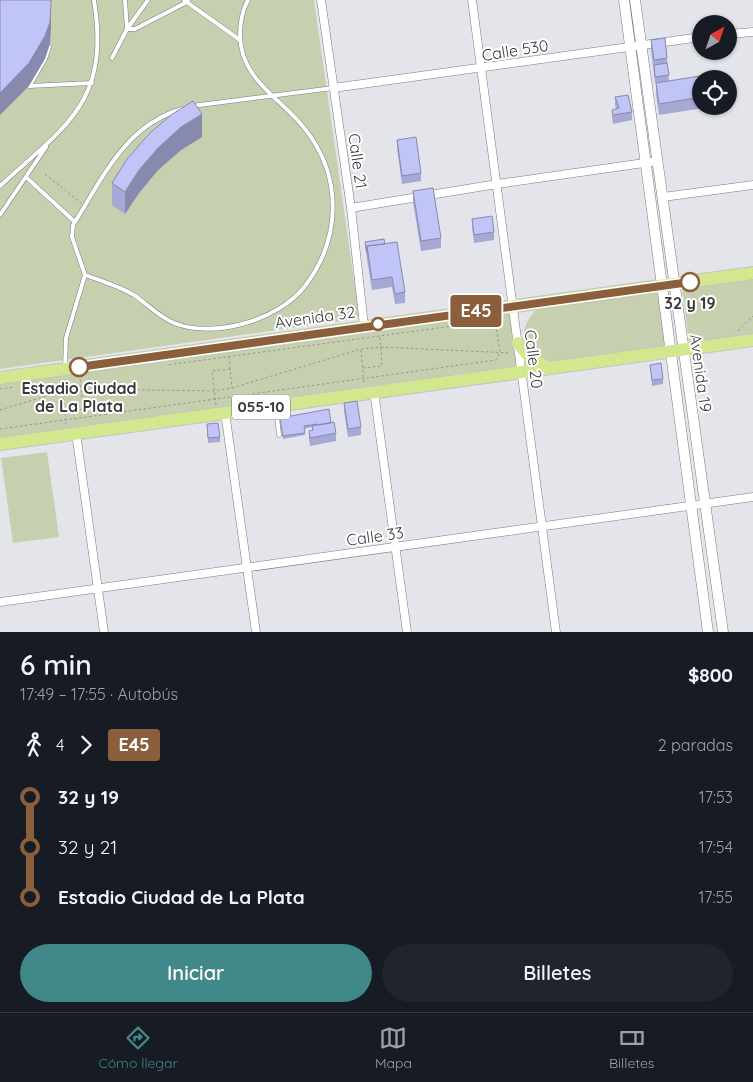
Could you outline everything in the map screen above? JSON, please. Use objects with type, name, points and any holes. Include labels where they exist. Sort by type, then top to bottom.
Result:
[{"type":"highway","name":"Avenida 32","points":[[0,378],[79,367],[228,352],[364,326],[379,330],[514,306],[753,273]]},
{"type":"highway","name":"055-10","points":[[0,444],[275,405],[326,401],[370,392],[753,340]]},
{"type":"highway","points":[[518,343],[530,358],[550,368]]},
{"type":"main road","name":"Avenida 19","points":[[624,0],[646,162],[705,504],[723,632]]},
{"type":"main road","name":"Avenida 19","points":[[635,0],[663,197],[668,285]]},
{"type":"main road","name":"Avenida 19","points":[[677,350],[690,506],[708,632]]},
{"type":"street","name":"Calle 21","points":[[321,0],[350,208],[364,326]]},
{"type":"street","name":"Calle 20","points":[[472,0],[514,306],[518,343],[518,373],[543,527],[556,632]]},
{"type":"street","points":[[738,33],[753,32]]},
{"type":"street","name":"Calle 530","points":[[333,88],[481,69],[641,44],[692,38]]},
{"type":"street","points":[[350,208],[497,184],[646,162],[658,162]]},
{"type":"street","points":[[663,197],[753,185]]},
{"type":"street","points":[[370,392],[407,632]]},
{"type":"street","points":[[221,413],[256,632]]},
{"type":"street","points":[[72,434],[104,632]]},
{"type":"street","name":"Calle 33","points":[[0,602],[753,497]]},
{"type":"lane","points":[[0,215],[27,178],[48,144],[87,97],[92,83],[98,24],[94,0]]},
{"type":"lane","points":[[125,0],[127,29]]},
{"type":"lane","points":[[112,58],[127,29],[148,0]]},
{"type":"lane","points":[[85,275],[133,295],[173,323],[203,329],[233,325],[266,315],[286,304],[302,290],[323,259],[332,230],[330,181],[321,154],[306,130],[257,81],[246,64],[240,40],[240,26],[248,0]]},
{"type":"lane","points":[[127,29],[135,29],[187,1],[240,40]]},
{"type":"lane","points":[[24,91],[30,86],[45,59],[50,44]]},
{"type":"lane","points":[[30,86],[92,83]]},
{"type":"lane","points":[[65,369],[66,338],[85,275],[72,237],[75,222],[126,144],[156,118],[200,104],[333,88]]},
{"type":"lane","points":[[0,186],[48,144]]},
{"type":"lane","points":[[27,178],[75,222]]},
{"type":"lane","points":[[275,405],[284,418]]},
{"type":"lane","points":[[275,405],[279,435]]},
{"type":"path","points":[[45,174],[85,206]]},
{"type":"path","points":[[0,429],[66,418],[496,360],[500,352],[496,327],[489,321],[379,330],[228,352],[164,366]]},
{"type":"path","points":[[363,368],[382,366],[379,330]]},
{"type":"path","points":[[0,410],[63,391],[81,389],[214,391],[232,388],[361,349],[380,347],[511,353],[518,373]]},
{"type":"path","points":[[361,349],[364,378],[370,392]]},
{"type":"path","points":[[228,352],[232,388]]},
{"type":"path","points":[[65,410],[83,409],[79,367]]},
{"type":"path","points":[[221,413],[215,399],[212,371],[230,369]]},
{"type":"path","points":[[0,389],[18,386]]},
{"type":"path","points":[[63,391],[66,418],[72,434]]},
{"type":"green space","points":[[0,0],[314,0],[359,315],[356,319],[0,369]]},
{"type":"green space","points":[[753,277],[753,334],[689,342],[682,287]]},
{"type":"green space","points":[[659,291],[667,346],[547,362],[530,350],[526,344],[524,330],[532,314],[540,306]]},
{"type":"green space","points":[[509,311],[516,366],[0,438],[0,381]]},
{"type":"green space","points":[[47,452],[59,537],[13,543],[1,458]]},
{"type":"building","points":[[0,0],[51,0],[50,22],[45,36],[29,63],[0,93]]},
{"type":"building","points":[[665,38],[667,58],[654,60],[651,40]]},
{"type":"building","points":[[667,63],[669,75],[655,77],[654,65]]},
{"type":"building","points":[[692,77],[692,98],[659,104],[656,83]]},
{"type":"building","points":[[628,95],[632,112],[613,115],[612,110],[619,108],[615,97]]},
{"type":"building","points":[[193,101],[202,114],[181,127],[158,148],[139,170],[125,192],[112,183],[127,159],[150,133],[171,115]]},
{"type":"building","points":[[416,137],[421,173],[402,176],[397,140]]},
{"type":"building","points":[[433,188],[441,238],[421,241],[413,191]]},
{"type":"building","points":[[492,216],[494,232],[474,235],[472,219]]},
{"type":"building","points":[[384,239],[385,244],[367,246],[367,252],[365,242]]},
{"type":"building","points":[[397,242],[405,292],[395,294],[392,277],[372,280],[367,246]]},
{"type":"building","points":[[661,363],[663,379],[652,380],[650,365]]},
{"type":"building","points":[[357,401],[361,427],[348,429],[344,403]]},
{"type":"building","points":[[329,409],[331,423],[304,426],[305,433],[283,436],[280,418]]},
{"type":"building","points":[[334,422],[336,433],[310,438],[309,431],[313,430],[312,426]]},
{"type":"building","points":[[218,423],[220,437],[208,438],[207,424]]},
{"type":"bus line","name":"E45","points":[[79,367],[690,282]]},
{"type":"place","name":"32 y 19","points":[[690,282]]},
{"type":"place","name":"Estadio Ciudad de La Plata","points":[[79,367]]}]
